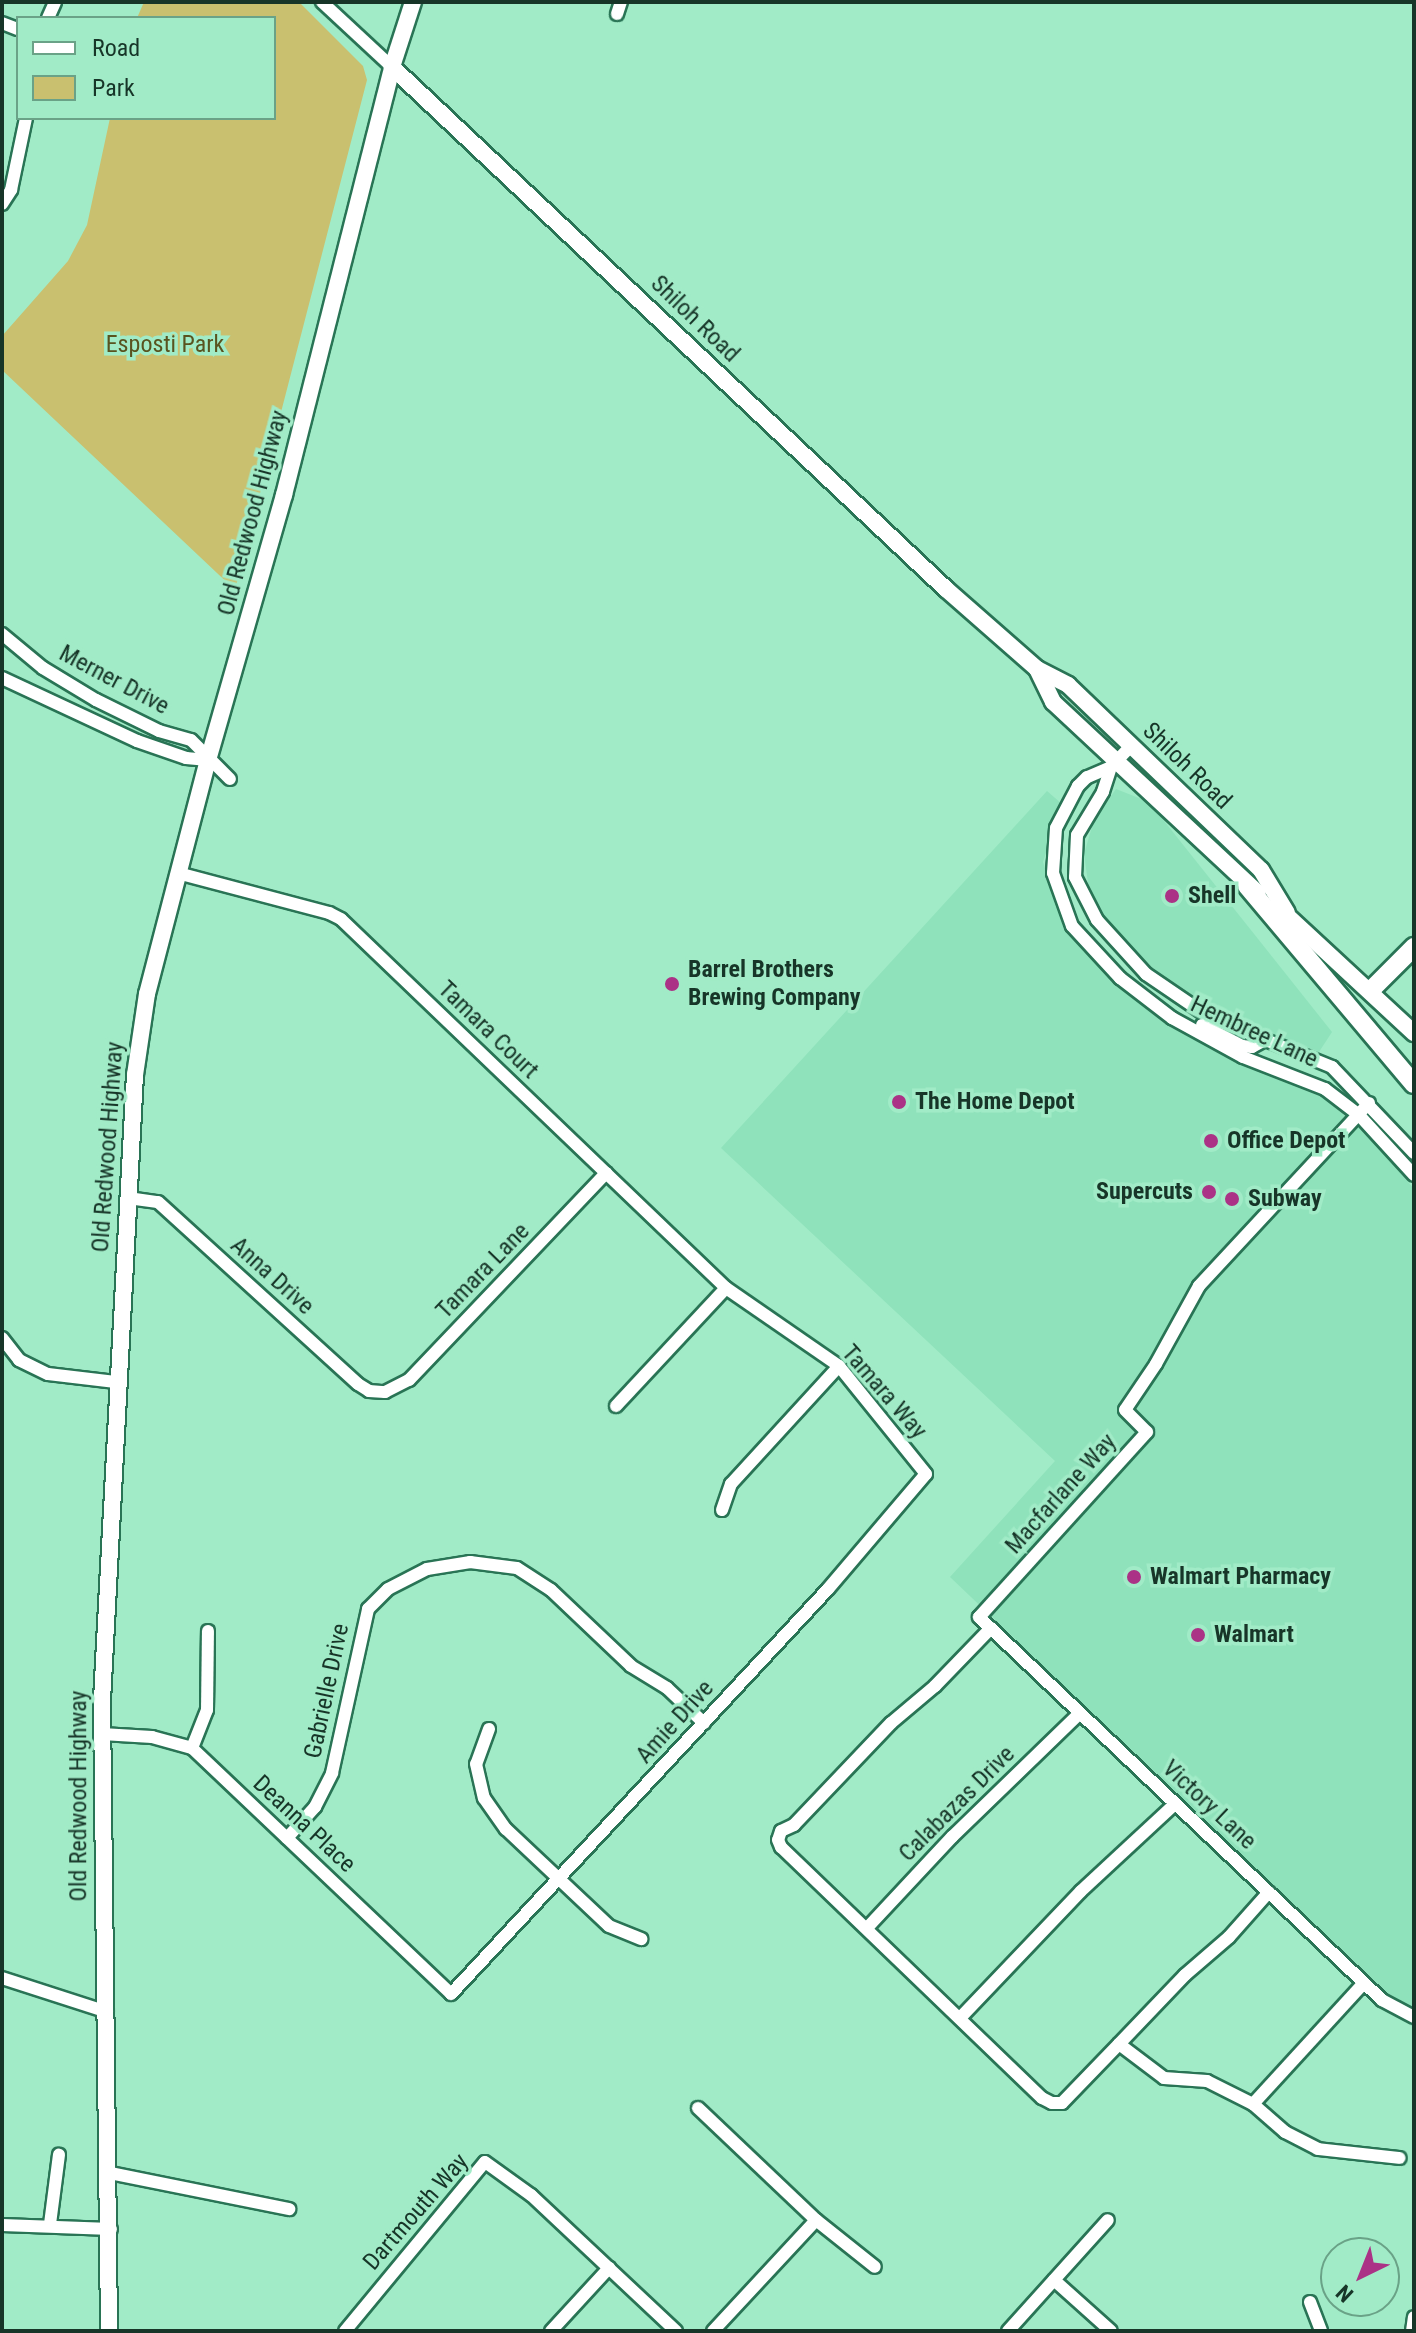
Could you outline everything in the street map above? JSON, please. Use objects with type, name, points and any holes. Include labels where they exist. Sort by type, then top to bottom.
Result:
[{"type":"highway","points":[[1247,886],[1414,1084]]},
{"type":"highway","points":[[1371,990],[1414,947]]},
{"type":"main road","name":"Old Redwood Highway","points":[[109,2331],[111,2229],[102,1734],[104,1617],[135,1075],[143,1015],[208,760],[284,495],[392,67],[413,2]]},
{"type":"main road","name":"Shiloh Road","points":[[392,67],[946,589],[1037,669],[1068,685],[1261,870],[1287,913]]},
{"type":"main road","name":"Shiloh Road","points":[[1037,669],[1053,702],[1114,764],[1247,886],[1287,913],[1414,1033]]},
{"type":"street","name":"Shiloh Road","points":[[322,2],[392,67]]},
{"type":"street","points":[[2,204],[11,190],[26,120]]},
{"type":"street","name":"Merner Drive","points":[[2,634],[43,668],[146,724],[191,740],[230,779]]},
{"type":"street","name":"Merner Drive","points":[[2,678],[137,741],[186,758],[208,760]]},
{"type":"street","name":"Hembree Lane","points":[[1131,746],[1114,764],[1087,777],[1078,786],[1056,828],[1053,873],[1072,926],[1120,978],[1172,1018],[1243,1057],[1325,1089],[1359,1115],[1414,1175]]},
{"type":"street","name":"Hembree Lane","points":[[1114,764],[1103,792],[1077,835],[1075,877],[1097,920],[1146,974],[1209,1017],[1332,1067],[1414,1153]]},
{"type":"street","name":"Tamara Court","points":[[181,874],[329,913],[341,919],[726,1288]]},
{"type":"street","points":[[1172,1018],[1193,1020],[1242,1046],[1252,1047],[1263,1041]]},
{"type":"street","name":"Macfarlane Way","points":[[979,1617],[1147,1432],[1125,1410],[1156,1364],[1199,1286],[1369,1103]]},
{"type":"street","name":"Tamara Lane","points":[[385,1392],[409,1380],[606,1173]]},
{"type":"street","name":"Anna Drive","points":[[128,1198],[158,1202],[358,1384],[369,1391],[385,1392]]},
{"type":"street","points":[[616,1406],[726,1288]]},
{"type":"street","name":"Tamara Way","points":[[726,1288],[839,1366],[926,1474]]},
{"type":"street","points":[[2,1338],[19,1360],[48,1374],[116,1382]]},
{"type":"street","points":[[722,1510],[731,1484],[839,1366]]},
{"type":"street","name":"Amie Drive","points":[[451,1994],[561,1880],[828,1589],[926,1474]]},
{"type":"street","name":"Gabrielle Drive","points":[[287,1838],[315,1807],[332,1773],[368,1609],[388,1589],[427,1569],[470,1562],[517,1568],[551,1590],[631,1666],[667,1688],[704,1723]]},
{"type":"street","name":"Victory Lane","points":[[979,1617],[1364,1983],[1399,2012],[1414,2017]]},
{"type":"street","points":[[991,1628],[935,1686],[891,1723],[794,1825],[781,1831],[778,1840],[786,1853],[1052,2103],[1062,2103],[1269,1892]]},
{"type":"street","points":[[192,1748],[207,1710],[208,1631]]},
{"type":"street","name":"Calabazas Drive","points":[[867,1928],[952,1837],[1080,1713]]},
{"type":"street","points":[[489,1729],[476,1764],[484,1798],[506,1829],[609,1926],[642,1939]]},
{"type":"street","name":"Deanna Place","points":[[102,1734],[152,1737],[192,1748],[451,1994]]},
{"type":"street","points":[[960,2018],[1081,1891],[1175,1804]]},
{"type":"street","points":[[2,1978],[107,2012]]},
{"type":"street","points":[[1253,2104],[1364,1983]]},
{"type":"street","points":[[1119,2044],[1164,2078],[1207,2081],[1253,2104],[1285,2132],[1318,2149],[1400,2158]]},
{"type":"street","points":[[698,2108],[816,2220],[875,2267]]},
{"type":"street","points":[[50,2224],[59,2155]]},
{"type":"street","name":"Dartmouth Way","points":[[345,2331],[485,2162],[531,2195],[609,2268]]},
{"type":"street","points":[[110,2173],[289,2209]]},
{"type":"street","points":[[713,2331],[816,2220]]},
{"type":"street","points":[[1008,2331],[1108,2220]]},
{"type":"street","points":[[2,2225],[50,2224],[111,2229]]},
{"type":"street","points":[[551,2331],[609,2268],[676,2331]]},
{"type":"street","points":[[1054,2280],[1111,2331]]},
{"type":"street","points":[[1310,2302],[1321,2331]]},
{"type":"street","points":[[1412,2331],[1414,2317]]},
{"type":"shaded area","points":[[1116,789],[1149,802],[1332,1032],[1317,1055],[1238,1024],[1169,983],[1123,942],[1090,897],[1084,854],[1094,820]]},
{"type":"shaded area","points":[[1047,791],[1062,804],[1043,862],[1063,926],[1141,1005],[1222,1054],[1323,1097],[1373,1140],[1414,1189],[1414,2009],[1396,2002],[950,1577],[1055,1461],[721,1148]]},
{"type":"green space","name":"Esposti Park","points":[[144,2],[299,2],[363,66],[367,80],[235,590],[2,370],[2,336],[68,261],[87,225],[110,120],[276,120],[276,16],[138,16]]},
{"type":"place","name":"Shell","points":[[1172,896]]},
{"type":"place","name":"Barrel Brothers Brewing Company","points":[[672,984]]},
{"type":"place","name":"The Home Depot","points":[[899,1102]]},
{"type":"place","name":"Office Depot","points":[[1211,1141]]},
{"type":"place","name":"Supercuts","points":[[1209,1192]]},
{"type":"place","name":"Subway","points":[[1232,1199]]},
{"type":"place","name":"Walmart Pharmacy","points":[[1134,1577]]},
{"type":"place","name":"Walmart","points":[[1198,1635]]}]
